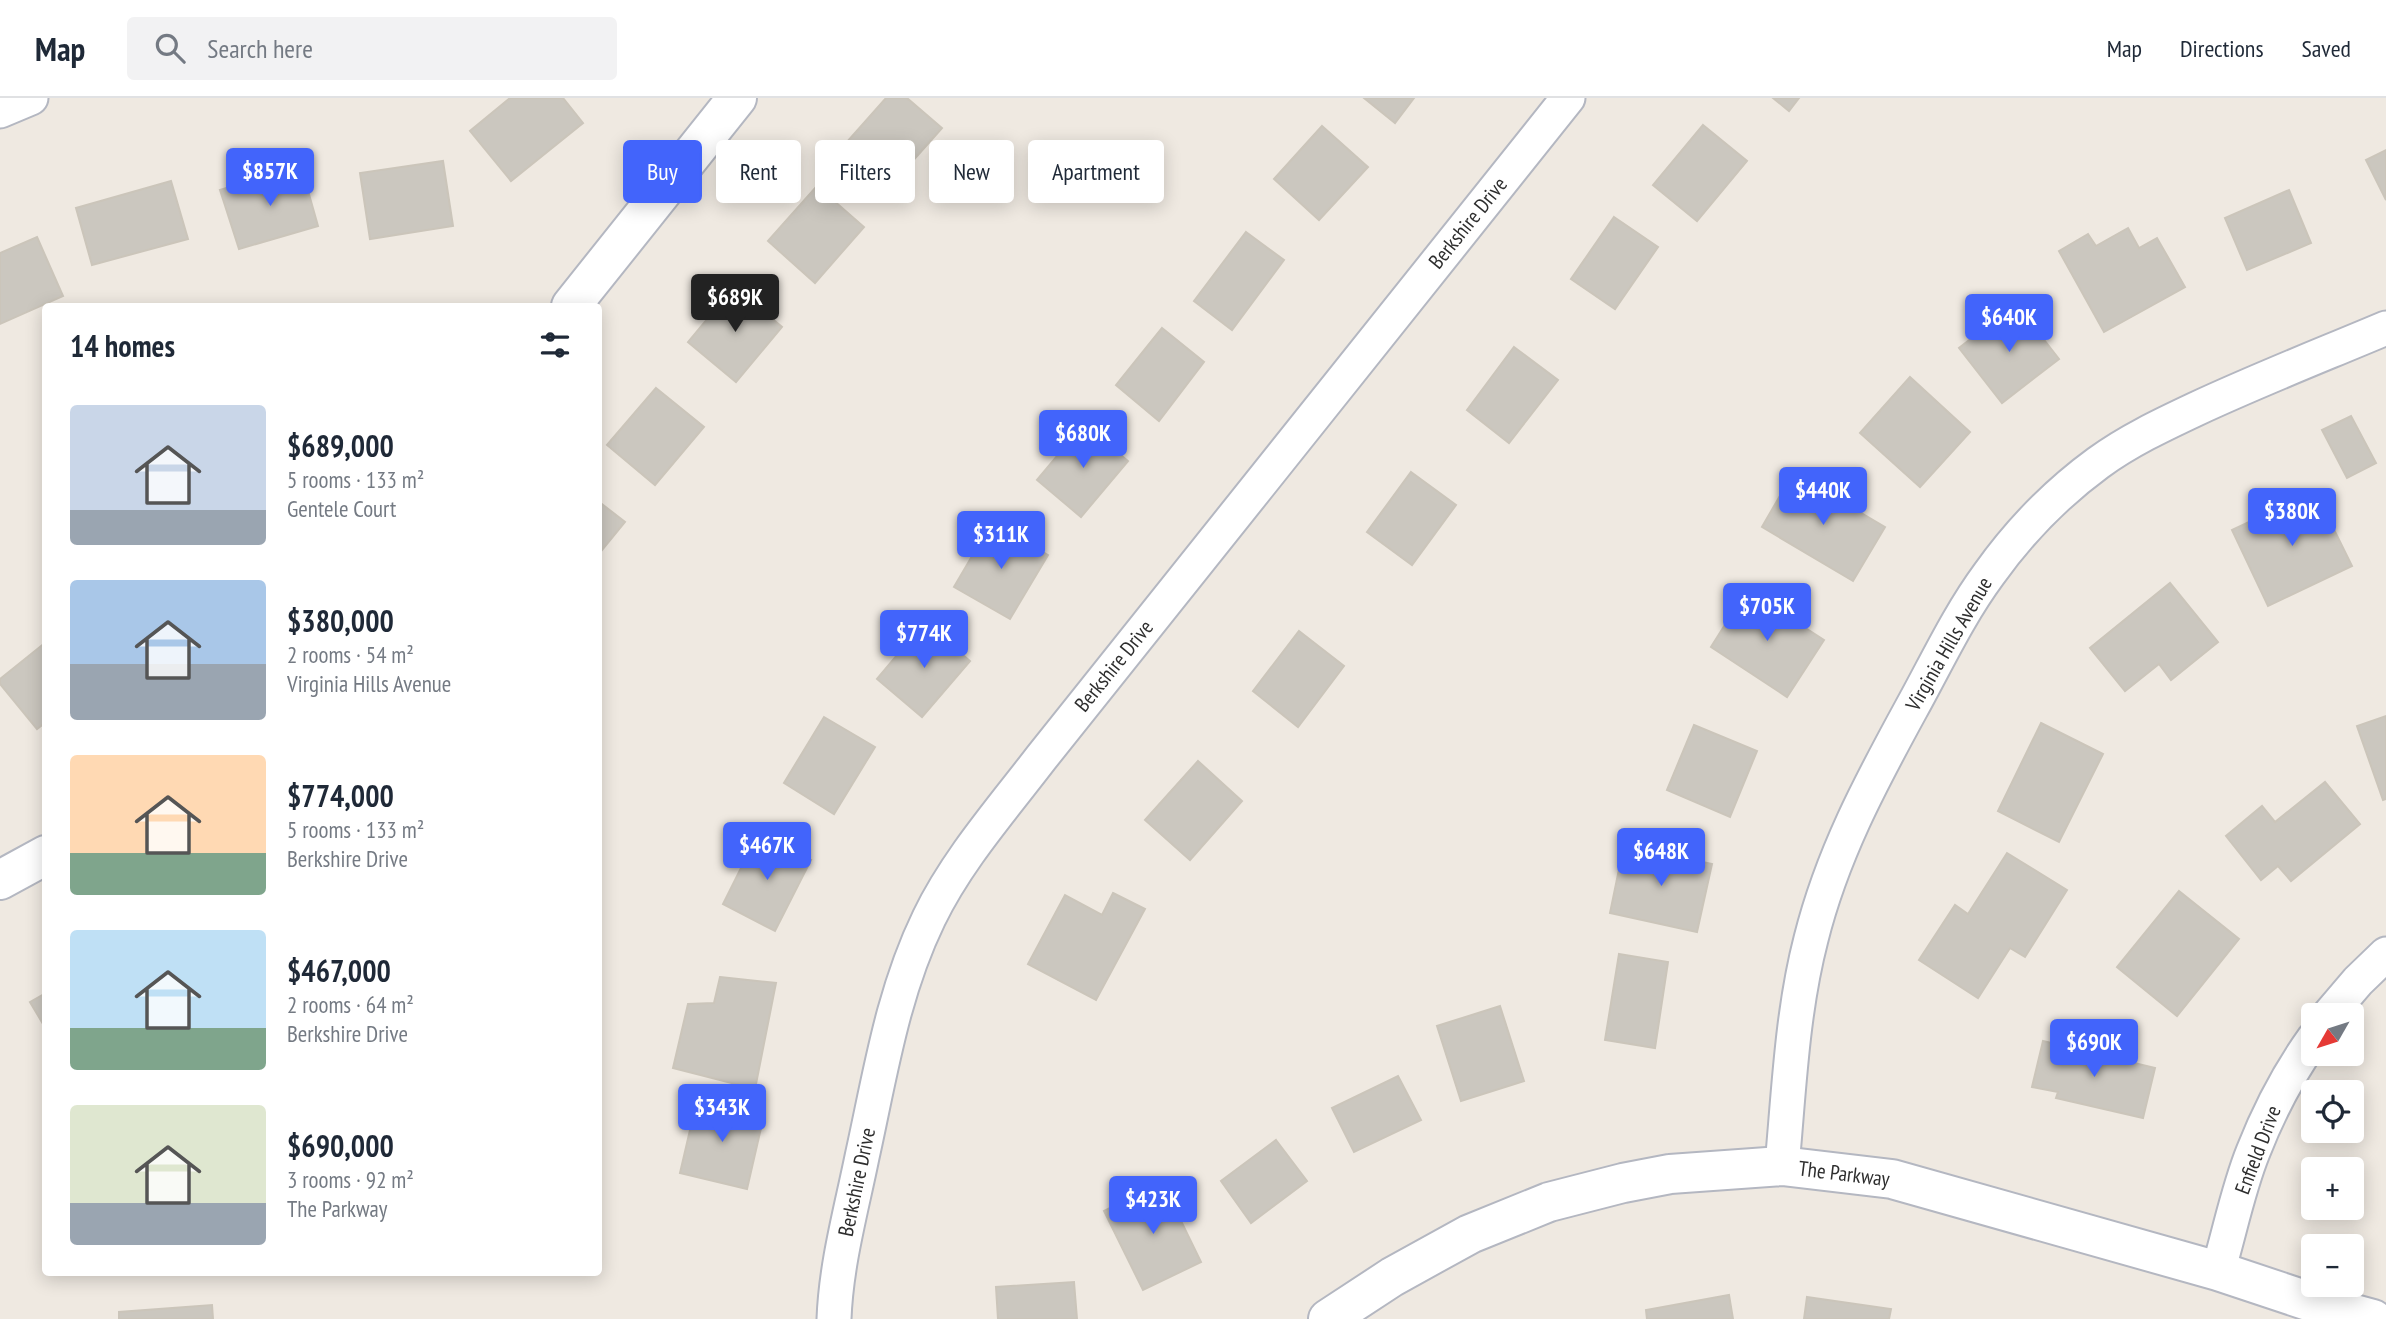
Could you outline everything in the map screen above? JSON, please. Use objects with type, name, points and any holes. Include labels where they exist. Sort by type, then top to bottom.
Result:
[{"type":"street","points":[[0,111],[32,98]]},
{"type":"street","points":[[573,303],[737,98]]},
{"type":"street","name":"Berkshire Drive","points":[[834,1319],[840,1264],[892,1017],[914,950],[959,866],[1041,758],[1568,98]]},
{"type":"street","name":"Virginia Hills Avenue","points":[[1782,1166],[1799,997],[1810,940],[1828,879],[1862,799],[1987,575],[2015,540],[2072,483],[2143,435],[2226,395],[2386,328]]},
{"type":"street","points":[[0,880],[42,857]]},
{"type":"street","points":[[2339,1003],[2386,954]]},
{"type":"street","name":"Enfield Drive","points":[[2218,1271],[2252,1154],[2273,1107],[2301,1056]]},
{"type":"street","name":"The Parkway","points":[[1328,1319],[1392,1277],[1470,1234],[1549,1202],[1670,1174],[1782,1166],[1892,1179],[2218,1271],[2314,1303],[2373,1319]]},
{"type":"building","points":[[510,98],[563,98],[583,123],[511,181],[470,131]]},
{"type":"building","points":[[886,98],[907,98],[942,128],[915,158],[915,140],[849,140]]},
{"type":"building","points":[[1364,98],[1414,98],[1395,123]]},
{"type":"building","points":[[1773,98],[1799,98],[1789,111]]},
{"type":"building","points":[[1703,125],[1747,161],[1697,221],[1653,185]]},
{"type":"building","points":[[1322,126],[1368,167],[1319,220],[1274,179]]},
{"type":"building","points":[[2386,150],[2386,200],[2366,160]]},
{"type":"building","points":[[443,161],[453,226],[370,239],[360,173]]},
{"type":"building","points":[[301,166],[318,226],[239,249],[220,190]]},
{"type":"building","points":[[171,181],[188,239],[92,265],[76,208]]},
{"type":"building","points":[[815,188],[815,203],[836,203],[864,227],[815,283],[768,241]]},
{"type":"building","points":[[2289,190],[2311,243],[2247,270],[2225,218]]},
{"type":"building","points":[[1614,217],[1658,247],[1615,309],[1571,279]]},
{"type":"building","points":[[2128,228],[2139,248],[2157,238],[2185,287],[2104,332],[2059,251],[2088,234],[2096,246]]},
{"type":"building","points":[[1246,232],[1284,260],[1232,330],[1194,301]]},
{"type":"building","points":[[37,237],[63,296],[42,303],[0,324],[0,253]]},
{"type":"building","points":[[734,287],[782,327],[736,382],[688,342]]},
{"type":"building","points":[[2016,304],[2059,359],[2002,403],[1959,348]]},
{"type":"building","points":[[1162,328],[1204,362],[1159,421],[1116,385]]},
{"type":"building","points":[[1514,347],[1558,380],[1509,443],[1467,410]]},
{"type":"building","points":[[1910,377],[1970,432],[1920,487],[1860,433]]},
{"type":"building","points":[[656,388],[704,427],[655,485],[607,445]]},
{"type":"building","points":[[2351,416],[2376,463],[2347,478],[2322,430]]},
{"type":"building","points":[[1084,424],[1128,461],[1081,517],[1037,480]]},
{"type":"building","points":[[1411,472],[1456,505],[1412,565],[1367,532]]},
{"type":"building","points":[[1793,473],[1885,527],[1853,581],[1762,527]]},
{"type":"building","points":[[2315,491],[2352,566],[2268,606],[2232,530]]},
{"type":"building","points":[[602,504],[625,522],[602,550]]},
{"type":"building","points":[[992,522],[1048,555],[1010,619],[954,587]]},
{"type":"building","points":[[2170,583],[2218,642],[2171,680],[2159,664],[2125,691],[2090,648]]},
{"type":"building","points":[[1747,590],[1824,640],[1787,697],[1711,647]]},
{"type":"building","points":[[925,622],[970,661],[922,717],[877,679]]},
{"type":"building","points":[[1299,631],[1344,666],[1298,727],[1253,691]]},
{"type":"building","points":[[42,645],[42,725],[37,729],[0,684],[0,679]]},
{"type":"building","points":[[2386,716],[2386,799],[2383,800],[2357,726]]},
{"type":"building","points":[[824,717],[875,747],[834,814],[784,783]]},
{"type":"building","points":[[2041,723],[2103,754],[2059,842],[1998,811]]},
{"type":"building","points":[[1694,725],[1757,751],[1730,817],[1667,790]]},
{"type":"building","points":[[1198,761],[1242,801],[1190,860],[1145,820]]},
{"type":"building","points":[[2325,782],[2360,824],[2291,881],[2278,866],[2261,880],[2226,836],[2262,806],[2275,822]]},
{"type":"building","points":[[758,834],[811,860],[775,931],[723,904]]},
{"type":"building","points":[[1624,845],[1712,864],[1697,932],[1610,913]]},
{"type":"building","points":[[2007,853],[2067,890],[2025,957],[2010,948],[1978,998],[1919,960],[1955,905],[1968,914]]},
{"type":"building","points":[[2179,891],[2239,939],[2177,1016],[2117,967]]},
{"type":"building","points":[[1113,893],[1145,909],[1096,1000],[1028,964],[1065,895],[1102,915]]},
{"type":"building","points":[[1619,954],[1668,962],[1655,1048],[1605,1040]]},
{"type":"building","points":[[720,977],[776,983],[755,1089],[673,1068],[688,1004],[714,1003]]},
{"type":"building","points":[[42,995],[42,1022],[30,1002]]},
{"type":"building","points":[[1500,1006],[1524,1081],[1461,1101],[1437,1026]]},
{"type":"building","points":[[2043,1041],[2155,1068],[2143,1118],[2056,1098],[2058,1092],[2032,1087]]},
{"type":"building","points":[[1398,1076],[1421,1120],[1354,1152],[1332,1108]]},
{"type":"building","points":[[697,1100],[764,1115],[747,1189],[680,1173]]},
{"type":"building","points":[[1276,1140],[1307,1181],[1251,1223],[1221,1181]]},
{"type":"building","points":[[1162,1182],[1201,1262],[1143,1290],[1104,1211]]},
{"type":"building","points":[[1074,1282],[1077,1319],[998,1319],[996,1287]]},
{"type":"building","points":[[1729,1295],[1733,1319],[1647,1319],[1646,1310]]},
{"type":"building","points":[[1807,1297],[1891,1309],[1889,1319],[1804,1319]]},
{"type":"building","points":[[212,1305],[213,1319],[119,1319],[119,1312]]}]
